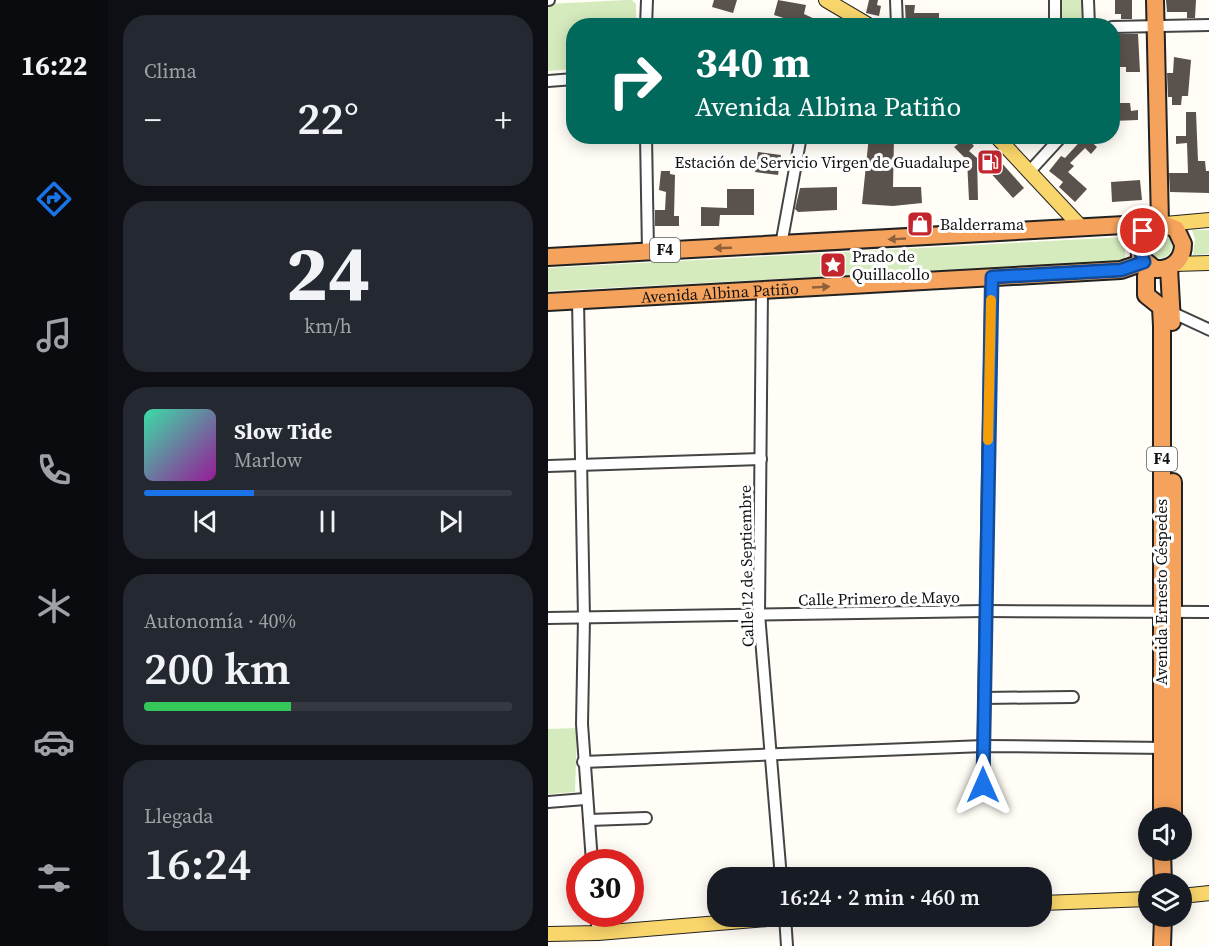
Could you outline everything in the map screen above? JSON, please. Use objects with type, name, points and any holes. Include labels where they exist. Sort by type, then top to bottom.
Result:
[{"type":"highway","points":[[1155,0],[1160,224],[1143,231],[1138,244],[1146,264],[1146,295],[1167,310]]},
{"type":"highway","name":"F4","points":[[548,257],[1160,224],[1176,229],[1182,238],[1183,250],[1171,266]]},
{"type":"highway","points":[[1146,264],[1171,266]]},
{"type":"highway","name":"Avenida Albina Patiño","points":[[548,302],[1121,270],[1146,264]]},
{"type":"highway","name":"Avenida Ernesto Céspedes","points":[[1163,807],[1167,748],[1167,310],[1171,266]]},
{"type":"highway","name":"Avenida Ernesto Céspedes","points":[[1167,748],[1172,807]]},
{"type":"highway","points":[[1162,946],[1163,927]]},
{"type":"highway","points":[[1174,927],[1174,946]]},
{"type":"main road","points":[[826,0],[856,18]]},
{"type":"main road","points":[[1003,144],[1081,227]]},
{"type":"main road","name":"F4","points":[[1160,224],[1210,220]]},
{"type":"main road","points":[[1171,266],[1210,263]]},
{"type":"main road","points":[[1192,894],[1210,892]]},
{"type":"main road","points":[[1052,903],[1138,898]]},
{"type":"main road","points":[[548,934],[598,933],[707,924]]},
{"type":"street","points":[[646,18],[647,0]]},
{"type":"street","points":[[896,0],[897,18]]},
{"type":"street","points":[[1055,0],[1055,18]]},
{"type":"street","points":[[1088,0],[1089,18]]},
{"type":"street","points":[[1120,27],[1210,25]]},
{"type":"street","points":[[548,81],[566,80]]},
{"type":"street","points":[[646,144],[648,251]]},
{"type":"street","points":[[781,245],[800,144]]},
{"type":"street","points":[[1029,172],[1055,144]]},
{"type":"street","points":[[983,785],[992,277]]},
{"type":"street","name":"Calle 12 de Septiembre","points":[[762,290],[759,615],[780,867]]},
{"type":"street","points":[[578,300],[584,618],[582,762],[591,849]]},
{"type":"street","points":[[1167,310],[1210,330]]},
{"type":"street","points":[[548,466],[761,459]]},
{"type":"street","name":"Calle Primero de Mayo","points":[[548,618],[985,611],[1167,610],[1210,612]]},
{"type":"street","points":[[984,698],[1073,697]]},
{"type":"street","points":[[582,762],[984,746],[1167,748]]},
{"type":"street","points":[[548,802],[585,799]]},
{"type":"street","points":[[588,820],[646,818]]},
{"type":"street","points":[[597,927],[598,933]]},
{"type":"street","points":[[786,927],[787,946]]},
{"type":"green space","points":[[632,0],[636,4],[636,18],[566,18],[566,70],[548,71],[548,4]]},
{"type":"green space","points":[[1059,0],[1084,0],[1084,18],[1059,18]]},
{"type":"green space","points":[[1192,230],[1209,230],[1209,254],[1193,255],[1195,239]]},
{"type":"green space","points":[[1160,234],[1169,237],[1172,246],[1169,255],[1160,258],[1151,255],[1148,246],[1151,237]]},
{"type":"green space","name":"Prado de Quillacollo","points":[[1125,237],[1125,261],[548,291],[548,268]]},
{"type":"green space","points":[[577,728],[575,792],[548,794],[548,729]]},
{"type":"building","points":[[714,0],[737,0],[733,13],[712,7]]},
{"type":"building","points":[[778,0],[806,5],[804,14],[813,18],[783,18],[774,15]]},
{"type":"building","points":[[869,0],[878,0],[877,5],[881,6],[879,16],[866,13]]},
{"type":"building","points":[[1115,0],[1132,0],[1132,19],[1121,19],[1121,14],[1115,14]]},
{"type":"building","points":[[1166,0],[1196,0],[1195,18],[1187,18],[1187,12],[1167,12]]},
{"type":"building","points":[[905,5],[915,5],[914,13],[939,13],[939,18],[906,18]]},
{"type":"building","points":[[1120,34],[1138,34],[1140,72],[1126,72],[1126,67],[1120,67]]},
{"type":"building","points":[[1174,57],[1191,60],[1188,96],[1182,96],[1181,105],[1172,105],[1172,97],[1168,97],[1167,73],[1173,73]]},
{"type":"building","points":[[1120,103],[1130,103],[1131,111],[1138,110],[1138,120],[1120,121]]},
{"type":"building","points":[[1186,112],[1196,112],[1198,161],[1205,161],[1206,171],[1210,171],[1210,193],[1170,192],[1169,173],[1188,173],[1187,143],[1176,144],[1176,136],[1186,136]]},
{"type":"building","points":[[868,144],[894,144],[893,187],[921,187],[922,203],[893,206],[862,204]]},
{"type":"building","points":[[958,144],[974,146],[969,151],[977,158],[978,200],[969,200],[967,160],[954,147]]},
{"type":"building","points":[[1078,144],[1094,144],[1097,147],[1091,154],[1085,148],[1070,163],[1074,166],[1068,172],[1087,189],[1075,202],[1059,187],[1063,182],[1049,171],[1061,156],[1065,158]]},
{"type":"building","points":[[758,152],[781,155],[778,175],[755,172]]},
{"type":"building","points":[[999,160],[1024,188],[1013,198],[988,170]]},
{"type":"building","points":[[661,171],[670,171],[670,174],[675,175],[674,216],[679,216],[679,226],[655,226],[655,210],[665,210],[666,192],[659,190]]},
{"type":"building","points":[[1140,180],[1142,200],[1112,202],[1111,182]]},
{"type":"building","points":[[837,187],[837,210],[798,212],[795,209],[800,188]]},
{"type":"building","points":[[727,189],[754,189],[754,215],[720,215],[719,226],[701,226],[701,207],[727,208]]},
{"type":"slow traffic","points":[[988,440],[991,300]]},
{"type":"place","name":"Estación de Servicio Virgen de Guadalupe","points":[[990,162]]},
{"type":"place","name":"Balderrama","points":[[920,224]]},
{"type":"place","name":"Prado de Quillacollo","points":[[833,265]]},
{"type":"route","points":[[983,785],[992,277],[1121,270],[1144,262],[1138,250],[1139,237],[1143,231]]}]
